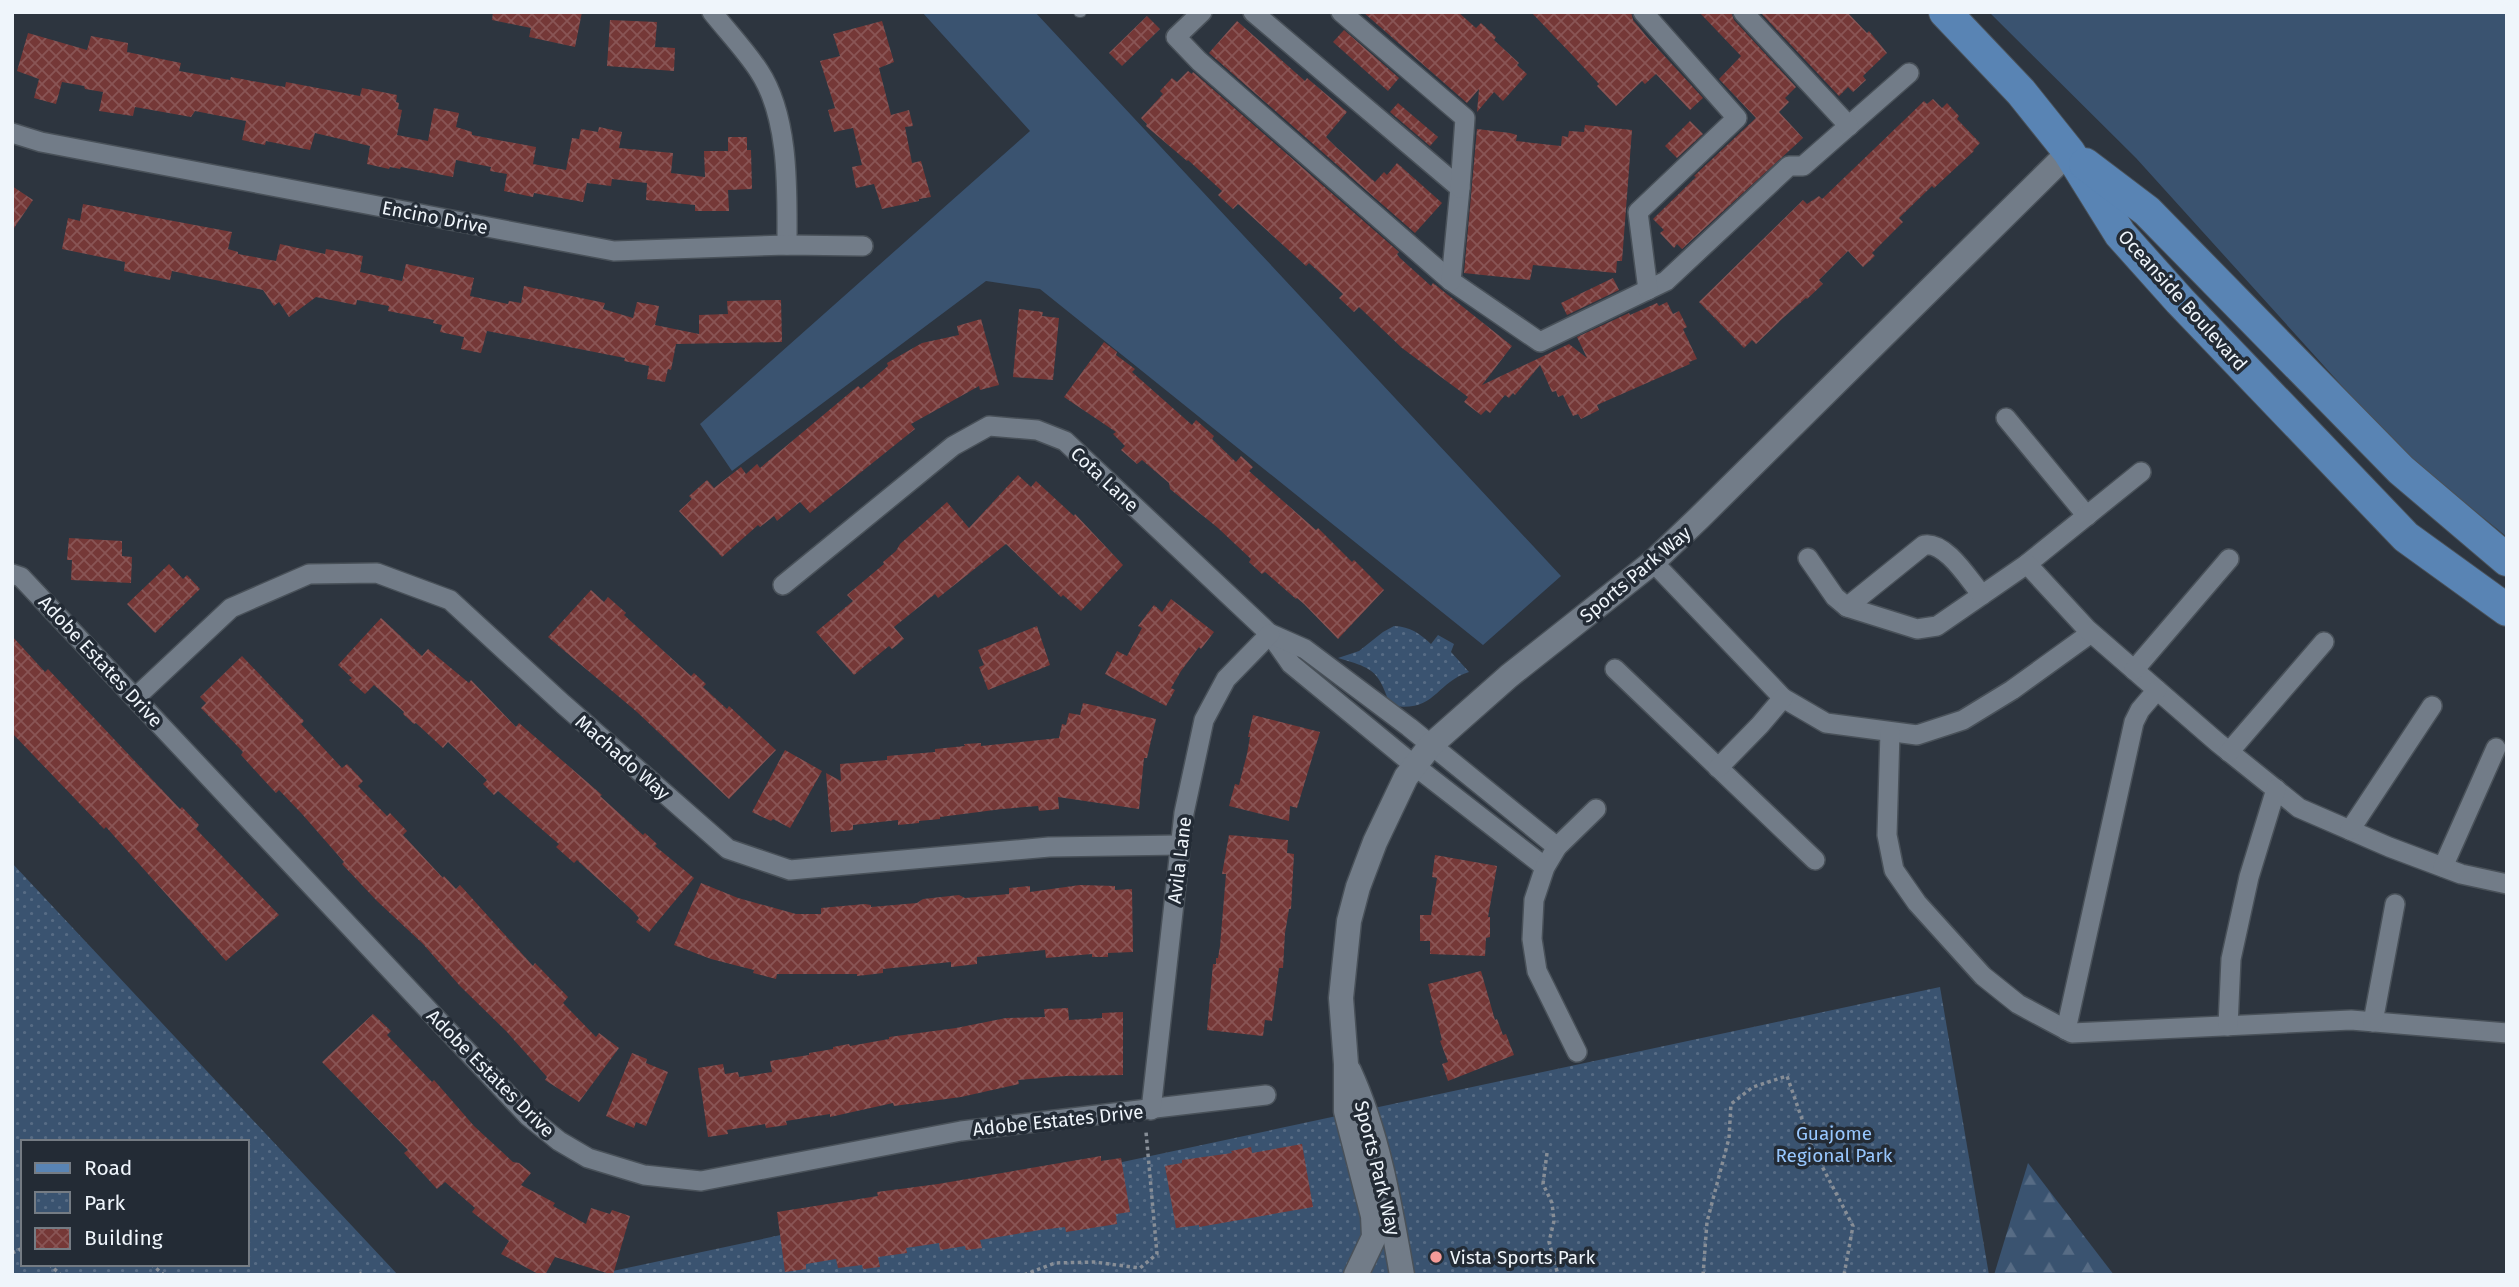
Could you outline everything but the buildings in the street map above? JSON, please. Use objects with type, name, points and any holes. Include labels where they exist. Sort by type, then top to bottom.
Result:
[{"type":"main road","points":[[1945,12],[2021,92],[2069,152]]},
{"type":"main road","name":"Oceanside Boulevard","points":[[2069,152],[2147,211],[2401,470],[2507,560]]},
{"type":"main road","name":"Oceanside Boulevard","points":[[2069,152],[2120,234],[2180,301],[2406,537],[2507,610]]},
{"type":"street","points":[[712,12],[761,73],[774,105],[786,160],[788,245]]},
{"type":"street","points":[[1202,12],[1176,37],[1191,53],[1451,281],[1540,342],[1666,281],[1790,166],[1803,166],[1909,73]]},
{"type":"street","points":[[1254,12],[1460,188]]},
{"type":"street","points":[[1341,12],[1465,118],[1451,281]]},
{"type":"street","points":[[1643,12],[1737,118],[1638,212],[1648,290]]},
{"type":"street","points":[[1742,12],[1849,126]]},
{"type":"street","name":"Encino Drive","points":[[12,132],[41,142],[614,251],[788,245],[863,246]]},
{"type":"street","name":"Sports Park Way","points":[[1356,1275],[1374,1237],[1373,1216],[1346,1111],[1341,998],[1349,921],[1359,887],[1375,842],[1406,777],[1431,745],[1509,676],[1653,562],[2069,152]]},
{"type":"street","points":[[2006,418],[2087,516]]},
{"type":"street","name":"Cota Lane","points":[[783,585],[953,446],[989,426],[1037,430],[1065,441],[1270,634],[1291,664],[1415,766],[1545,867]]},
{"type":"street","points":[[1808,558],[1835,597],[1847,607],[1917,629],[1937,626],[2027,564],[2141,472]]},
{"type":"street","points":[[1847,607],[1924,545],[1931,544],[1947,553],[1982,595]]},
{"type":"street","points":[[2134,670],[2229,559]]},
{"type":"street","points":[[1653,562],[1783,698],[1826,723],[1917,735],[1963,720],[2012,690],[2091,633]]},
{"type":"street","points":[[2027,564],[2091,633],[2229,752],[2299,808],[2461,874],[2507,884]]},
{"type":"street","name":"Machado Way","points":[[135,698],[231,608],[309,574],[377,573],[450,600],[728,849],[790,870],[1049,847],[1180,845]]},
{"type":"street","name":"Adobe Estates Drive","points":[[12,574],[21,577],[528,1116],[559,1141],[588,1158],[644,1175],[701,1181],[961,1130],[1266,1095]]},
{"type":"street","name":"Cota Lane","points":[[1270,634],[1305,649],[1431,745],[1557,847]]},
{"type":"street","name":"Avila Lane","points":[[1151,1110],[1184,813],[1204,720],[1226,679],[1270,634]]},
{"type":"street","points":[[2229,752],[2324,642]]},
{"type":"street","points":[[1615,669],[1815,860]]},
{"type":"street","points":[[2066,1030],[2134,722],[2140,710],[2157,690]]},
{"type":"street","points":[[1718,768],[1783,698]]},
{"type":"street","points":[[2350,830],[2432,706]]},
{"type":"street","points":[[1890,732],[1886,835],[1894,870],[1917,903],[1983,976],[2018,1004],[2072,1033],[2351,1020],[2507,1033]]},
{"type":"street","points":[[2443,867],[2496,748]]},
{"type":"street","points":[[2228,1026],[2231,959],[2249,877],[2276,789]]},
{"type":"street","points":[[1577,1052],[1537,971],[1532,939],[1534,900],[1545,867],[1557,847],[1596,809]]},
{"type":"street","points":[[2373,1022],[2395,904]]},
{"type":"street","name":"Sports Park Way","points":[[1346,1064],[1364,1102],[1391,1214],[1402,1275]]},
{"type":"path","points":[[1703,1275],[1707,1222],[1729,1138],[1731,1104],[1753,1087],[1787,1076],[1811,1145],[1853,1226],[1844,1275]]},
{"type":"path","points":[[1024,1275],[1055,1263],[1094,1262],[1140,1268],[1157,1254],[1146,1132]]},
{"type":"path","points":[[1547,1153],[1543,1184],[1552,1203],[1554,1221],[1549,1242],[1558,1275]]},
{"type":"green space","points":[[922,12],[1035,12],[1561,576],[1483,645],[1040,289],[986,281],[732,471],[700,424],[1030,131]]},
{"type":"green space","points":[[1989,12],[2507,12],[2507,537],[2400,450],[2136,158]]},
{"type":"green space","points":[[1394,626],[1414,631],[1431,644],[1438,635],[1454,644],[1451,652],[1469,672],[1449,683],[1427,701],[1407,707],[1393,706],[1374,674],[1364,667],[1338,658],[1359,651]]},
{"type":"green space","points":[[12,863],[398,1275],[12,1275]]},
{"type":"green space","name":"Guajome Regional Park","points":[[1940,987],[1989,1275],[594,1275]]},
{"type":"green space","points":[[2028,1163],[2114,1275],[1994,1275]]},
{"type":"place","name":"Vista Sports Park","points":[[1436,1257]]}]
